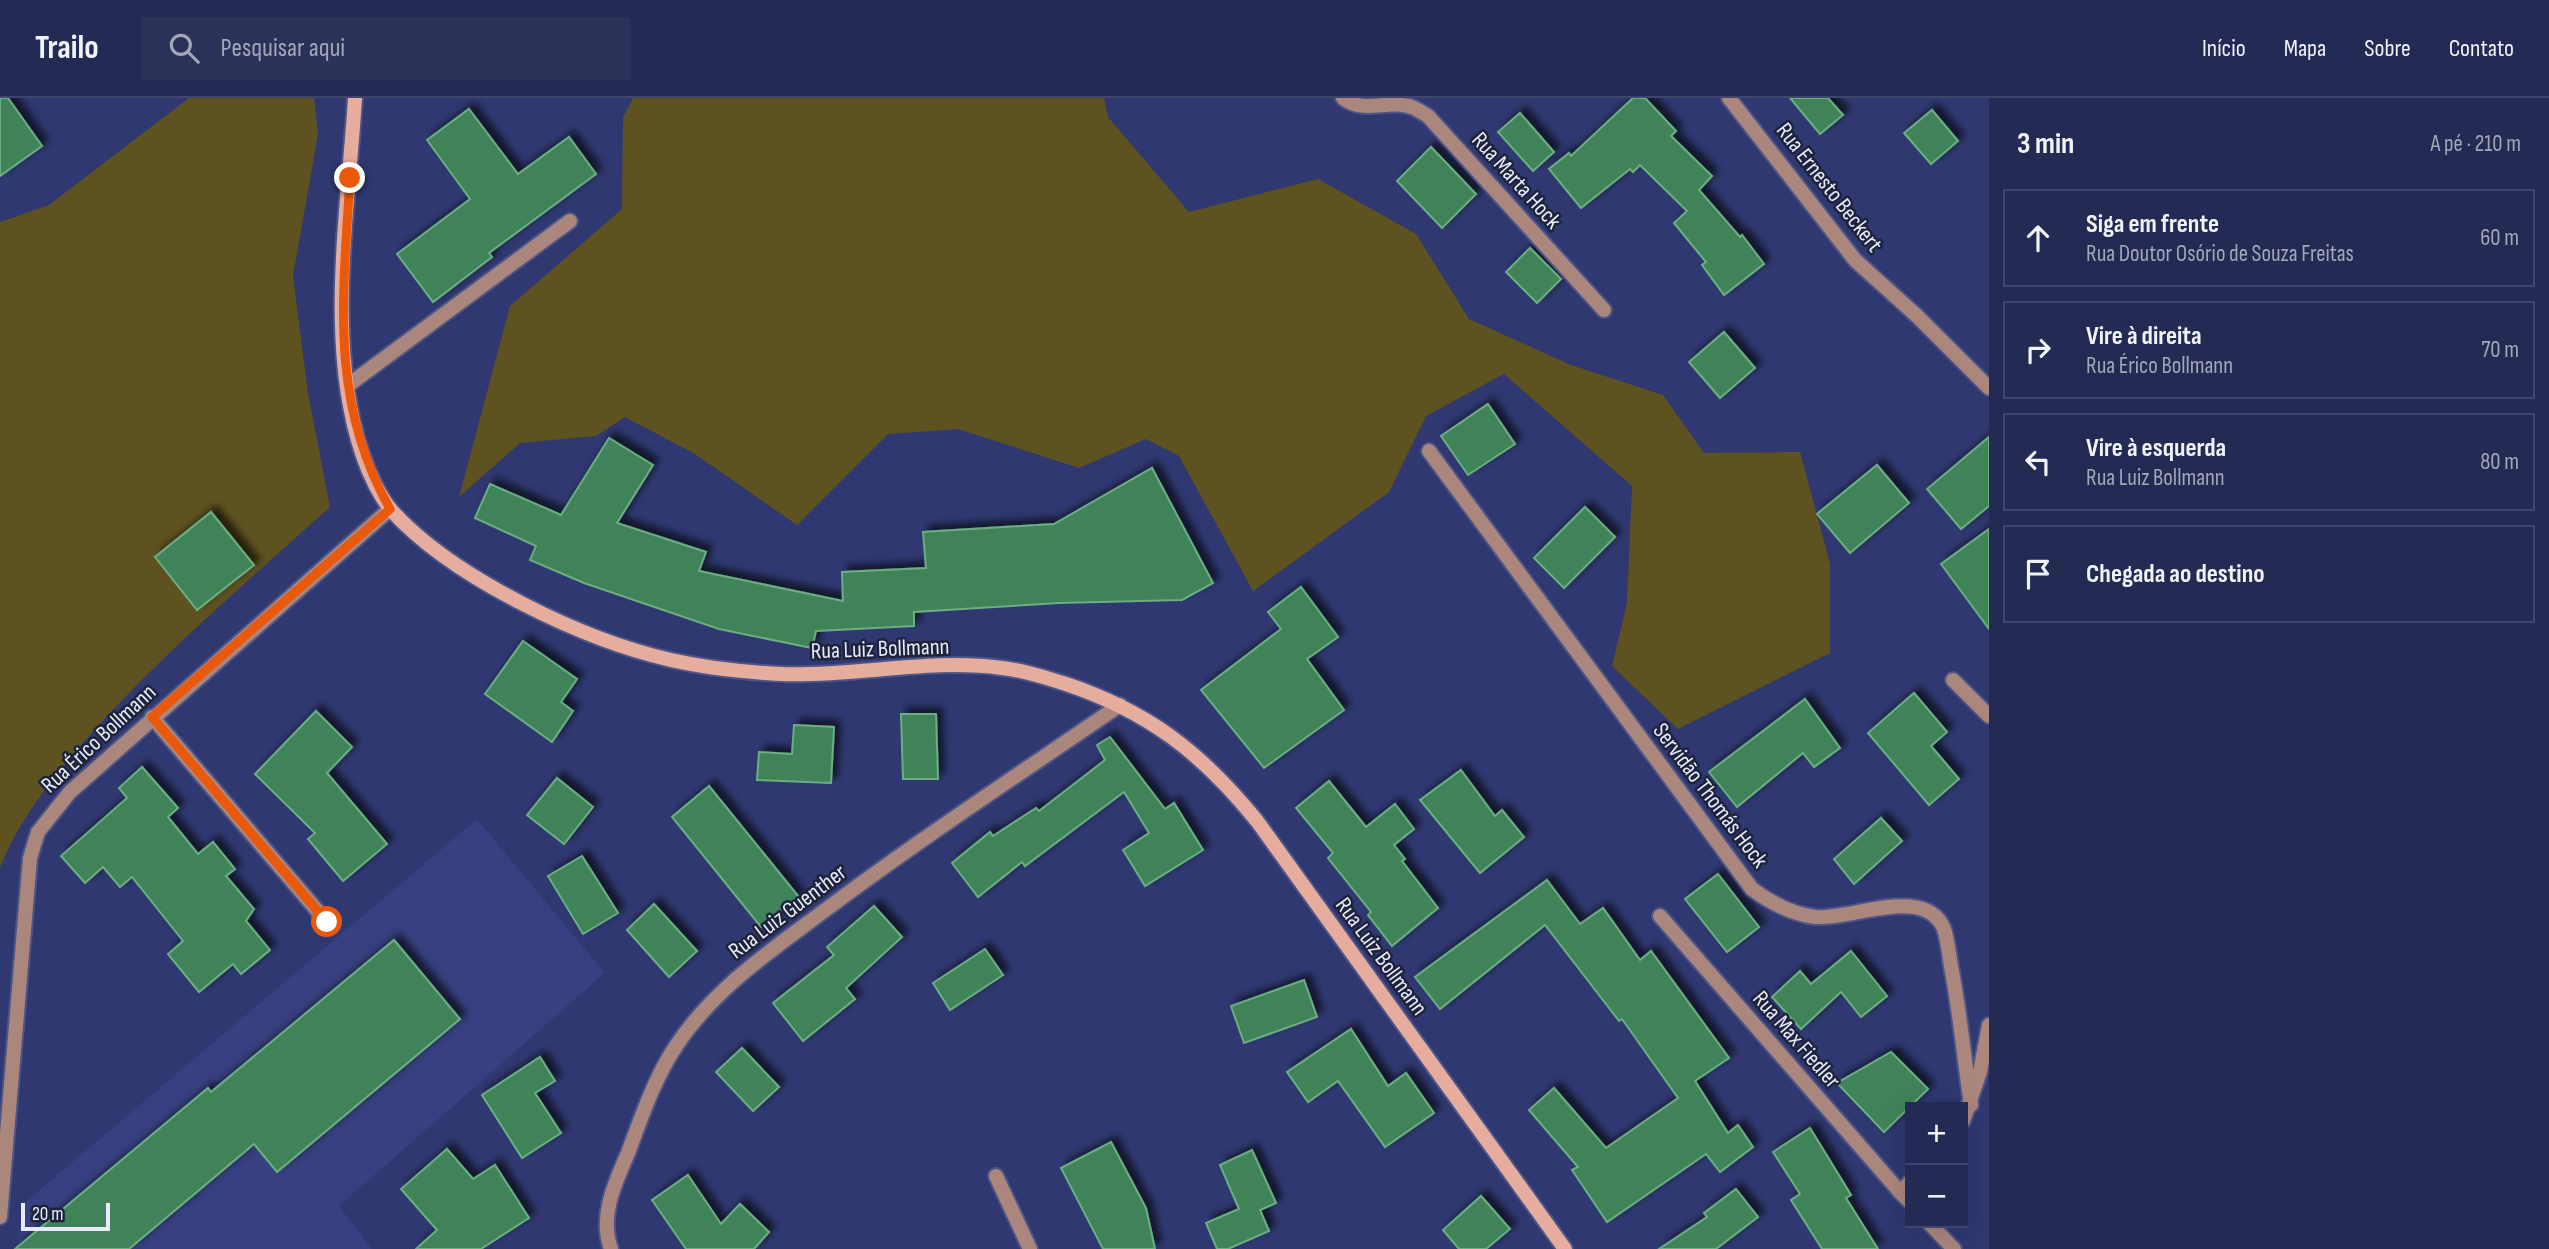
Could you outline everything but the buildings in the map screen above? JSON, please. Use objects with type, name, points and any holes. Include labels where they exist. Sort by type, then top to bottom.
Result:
[{"type":"main road","name":"Rua Luiz Bollmann","points":[[355,98],[344,287],[343,330],[347,386],[364,458],[390,509],[450,560],[527,604],[584,632],[670,660],[781,674],[1002,667],[1044,677],[1120,705],[1177,739],[1226,783],[1257,821],[1565,1249]]},
{"type":"street","name":"Rua Marta Hock","points":[[1343,98],[1351,104],[1382,107],[1407,105],[1428,116],[1604,310]]},
{"type":"street","name":"Rua Ernesto Beckert","points":[[1729,98],[1855,260],[1917,316],[1989,388]]},
{"type":"street","points":[[347,386],[570,221]]},
{"type":"street","name":"Servidão Thomás Hock","points":[[1429,451],[1752,889],[1791,912],[1816,917],[1860,914],[1903,904],[1918,906],[1944,928],[1958,999],[1971,1105]]},
{"type":"street","name":"Rua Érico Bollmann","points":[[0,1217],[26,888],[38,832],[70,792],[390,509]]},
{"type":"street","points":[[1953,680],[1989,716]]},
{"type":"street","name":"Rua Luiz Guenther","points":[[611,1249],[606,1219],[610,1199],[653,1088],[675,1047],[717,997],[746,970],[860,884],[1120,705]]},
{"type":"street","points":[[152,717],[327,922]]},
{"type":"street","name":"Rua Max Fiedler","points":[[1660,916],[1905,1190]]},
{"type":"street","points":[[1968,1111],[1989,1025]]},
{"type":"street","points":[[996,1176],[1030,1249]]},
{"type":"street","points":[[1934,1228],[1954,1249]]},
{"type":"shaded area","points":[[189,98],[314,98],[318,134],[293,276],[308,393],[330,507],[202,622],[111,712],[70,758],[36,803],[16,834],[0,868],[0,222],[49,205]]},
{"type":"shaded area","points":[[633,98],[1104,98],[1108,117],[1189,212],[1318,179],[1416,234],[1469,319],[1571,365],[1663,395],[1704,453],[1800,452],[1830,564],[1830,653],[1678,729],[1612,666],[1627,603],[1632,486],[1504,374],[1426,416],[1389,492],[1253,591],[1179,456],[1146,439],[1079,468],[958,429],[888,434],[797,525],[695,454],[625,417],[596,436],[520,443],[459,497],[510,306],[622,209],[623,118]]},
{"type":"shaded area","points":[[477,819],[605,973],[339,1206],[372,1249],[17,1249],[23,1204]]},
{"type":"route","points":[[327,922],[152,717],[390,509],[364,458],[347,386],[343,330],[350,178]]}]
